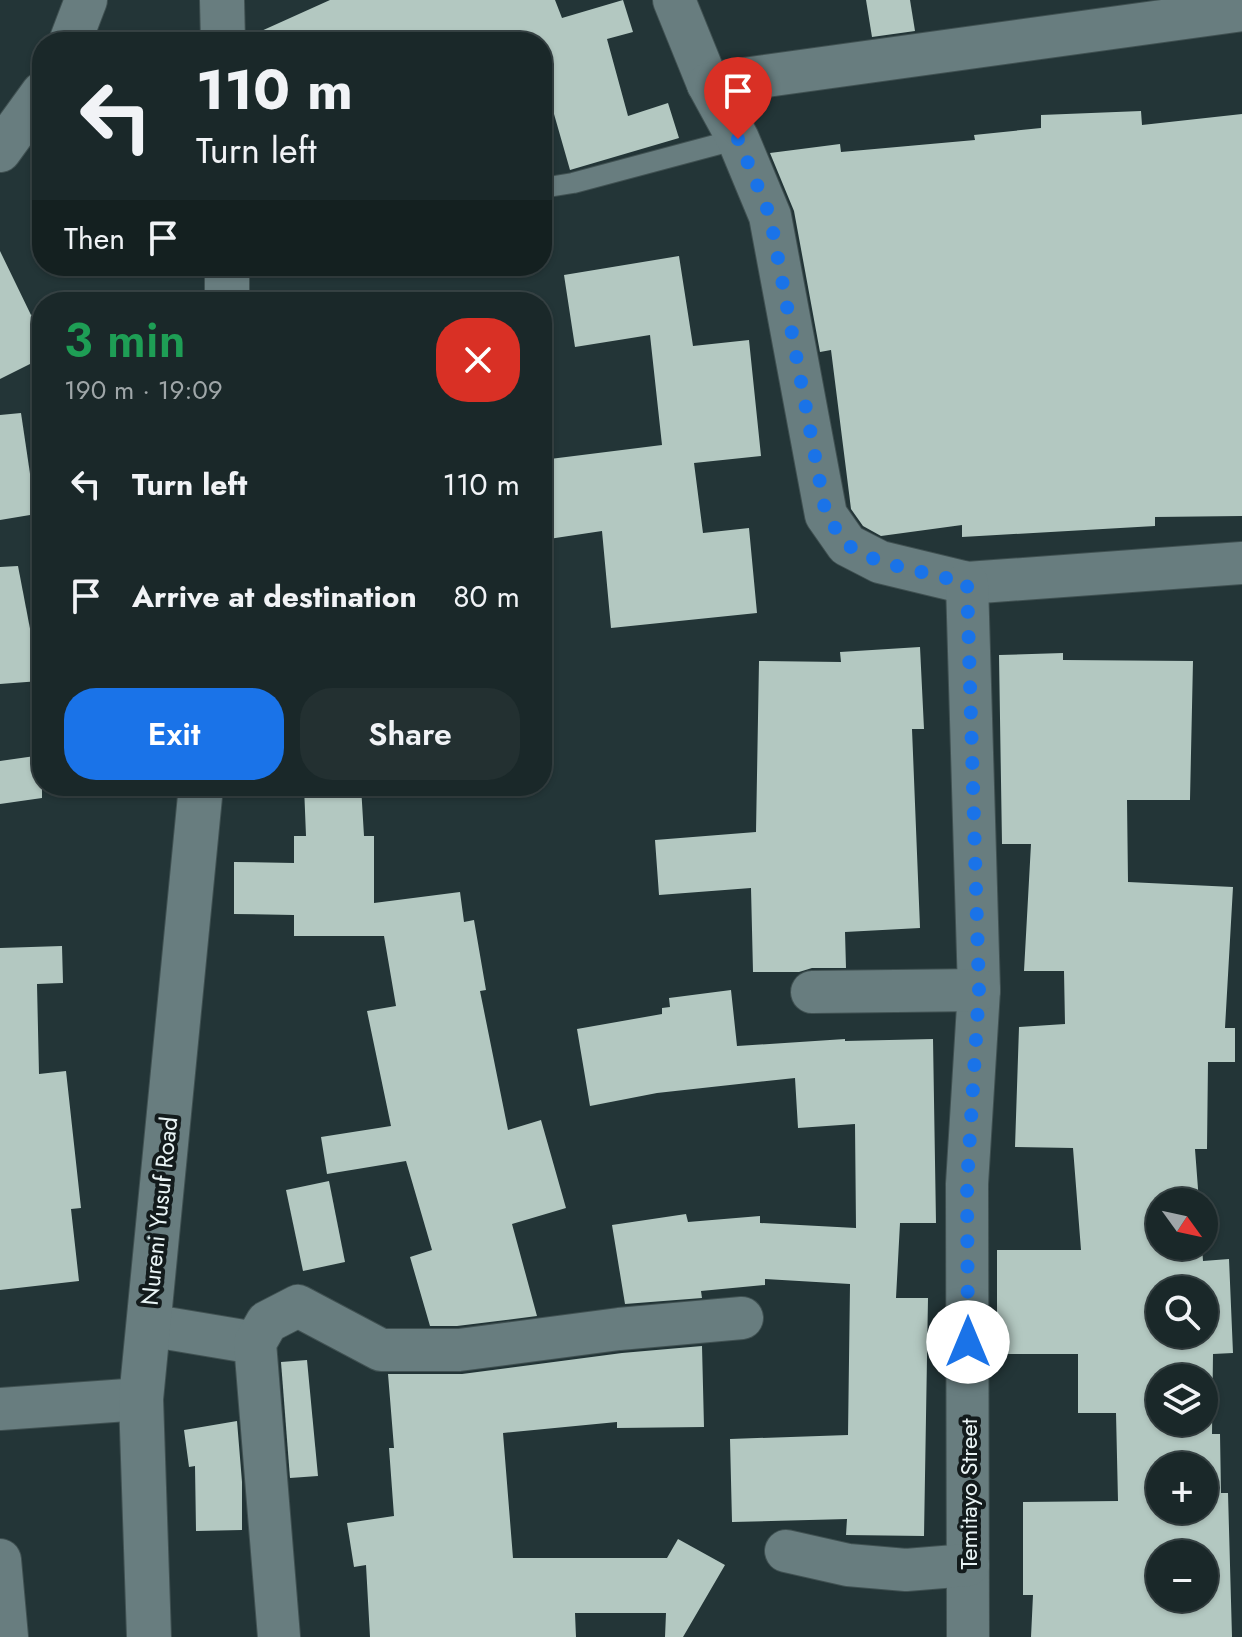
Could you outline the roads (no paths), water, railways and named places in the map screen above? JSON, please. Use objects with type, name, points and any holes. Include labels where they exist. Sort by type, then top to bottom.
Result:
[{"type":"street","points":[[74,32],[86,0]]},
{"type":"street","points":[[222,0],[223,32]]},
{"type":"street","points":[[674,0],[708,84],[738,139],[770,216],[826,515],[847,545],[880,562],[967,583],[1242,563]]},
{"type":"street","points":[[708,84],[1242,10]]},
{"type":"street","points":[[0,151],[32,107]]},
{"type":"street","name":"Temitayo Street","points":[[967,583],[979,990],[967,1184],[968,1637]]},
{"type":"street","name":"Nureni Yusuf Road","points":[[149,1637],[141,1399],[200,796]]},
{"type":"street","points":[[812,992],[979,990]]},
{"type":"street","points":[[279,1637],[255,1343],[267,1322],[298,1306],[381,1350],[459,1350],[619,1329],[742,1318]]},
{"type":"street","points":[[148,1325],[255,1343]]},
{"type":"street","points":[[0,1409],[141,1399]]},
{"type":"street","points":[[786,1551],[848,1565],[906,1570],[968,1565]]},
{"type":"street","points":[[0,1560],[7,1637]]},
{"type":"lane","points":[[552,186],[738,139]]}]
